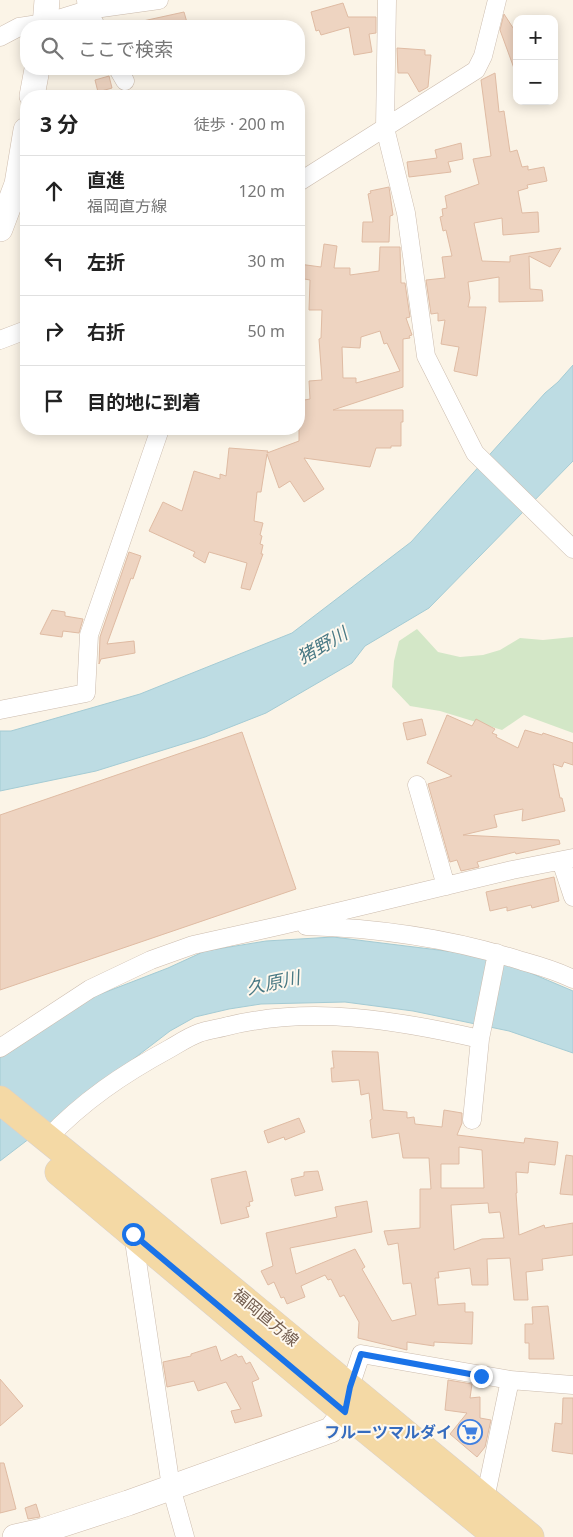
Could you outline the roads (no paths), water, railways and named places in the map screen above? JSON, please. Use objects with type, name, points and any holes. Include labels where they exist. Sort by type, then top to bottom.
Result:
[{"type":"main road","name":"福岡直方線","points":[[0,1100],[133,1234],[348,1400]]},
{"type":"main road","name":"福岡直方線","points":[[0,1124],[40,1140],[140,1213],[486,1524],[530,1537]]},
{"type":"street","points":[[46,16],[87,5],[159,0]]},
{"type":"street","points":[[387,0],[385,128],[406,213],[426,356],[475,452],[573,549]]},
{"type":"street","points":[[305,178],[476,70],[483,56],[497,0]]},
{"type":"street","points":[[87,5],[93,20]]},
{"type":"street","points":[[0,37],[20,28]]},
{"type":"street","points":[[33,90],[36,75]]},
{"type":"street","points":[[0,229],[17,184],[20,166]]},
{"type":"street","points":[[0,340],[20,332]]},
{"type":"street","points":[[0,710],[86,692],[88,635],[158,435]]},
{"type":"street","points":[[417,785],[446,886]]},
{"type":"street","points":[[0,1048],[90,989],[151,960],[192,945],[567,859],[573,897]]},
{"type":"street","points":[[283,925],[349,927],[435,940],[497,953],[559,972],[573,979]]},
{"type":"street","points":[[472,1120],[480,1039],[497,953]]},
{"type":"street","points":[[40,1140],[123,1075],[199,1033],[241,1022],[269,1018],[328,1015],[389,1021],[480,1039]]},
{"type":"street","points":[[133,1234],[171,1486],[185,1537]]},
{"type":"street","points":[[16,1537],[42,1531],[128,1503],[331,1430],[348,1400],[361,1354],[510,1380],[573,1385]]},
{"type":"street","points":[[486,1524],[510,1380]]},
{"type":"water","name":"猪野川","points":[[573,365],[573,461],[429,608],[365,646],[352,663],[266,713],[205,737],[96,771],[0,791],[0,731],[11,731],[140,694],[292,633],[411,542],[545,393]]},
{"type":"water","name":"久原川","points":[[333,937],[479,955],[514,966],[573,991],[573,1053],[509,1031],[413,1011],[345,1002],[261,1004],[229,1009],[195,1017],[170,1031],[0,1161],[0,1057],[85,1000],[168,968],[205,951],[266,941]]},
{"type":"place","name":"フルーツマルダイ","points":[[470,1432]]}]
